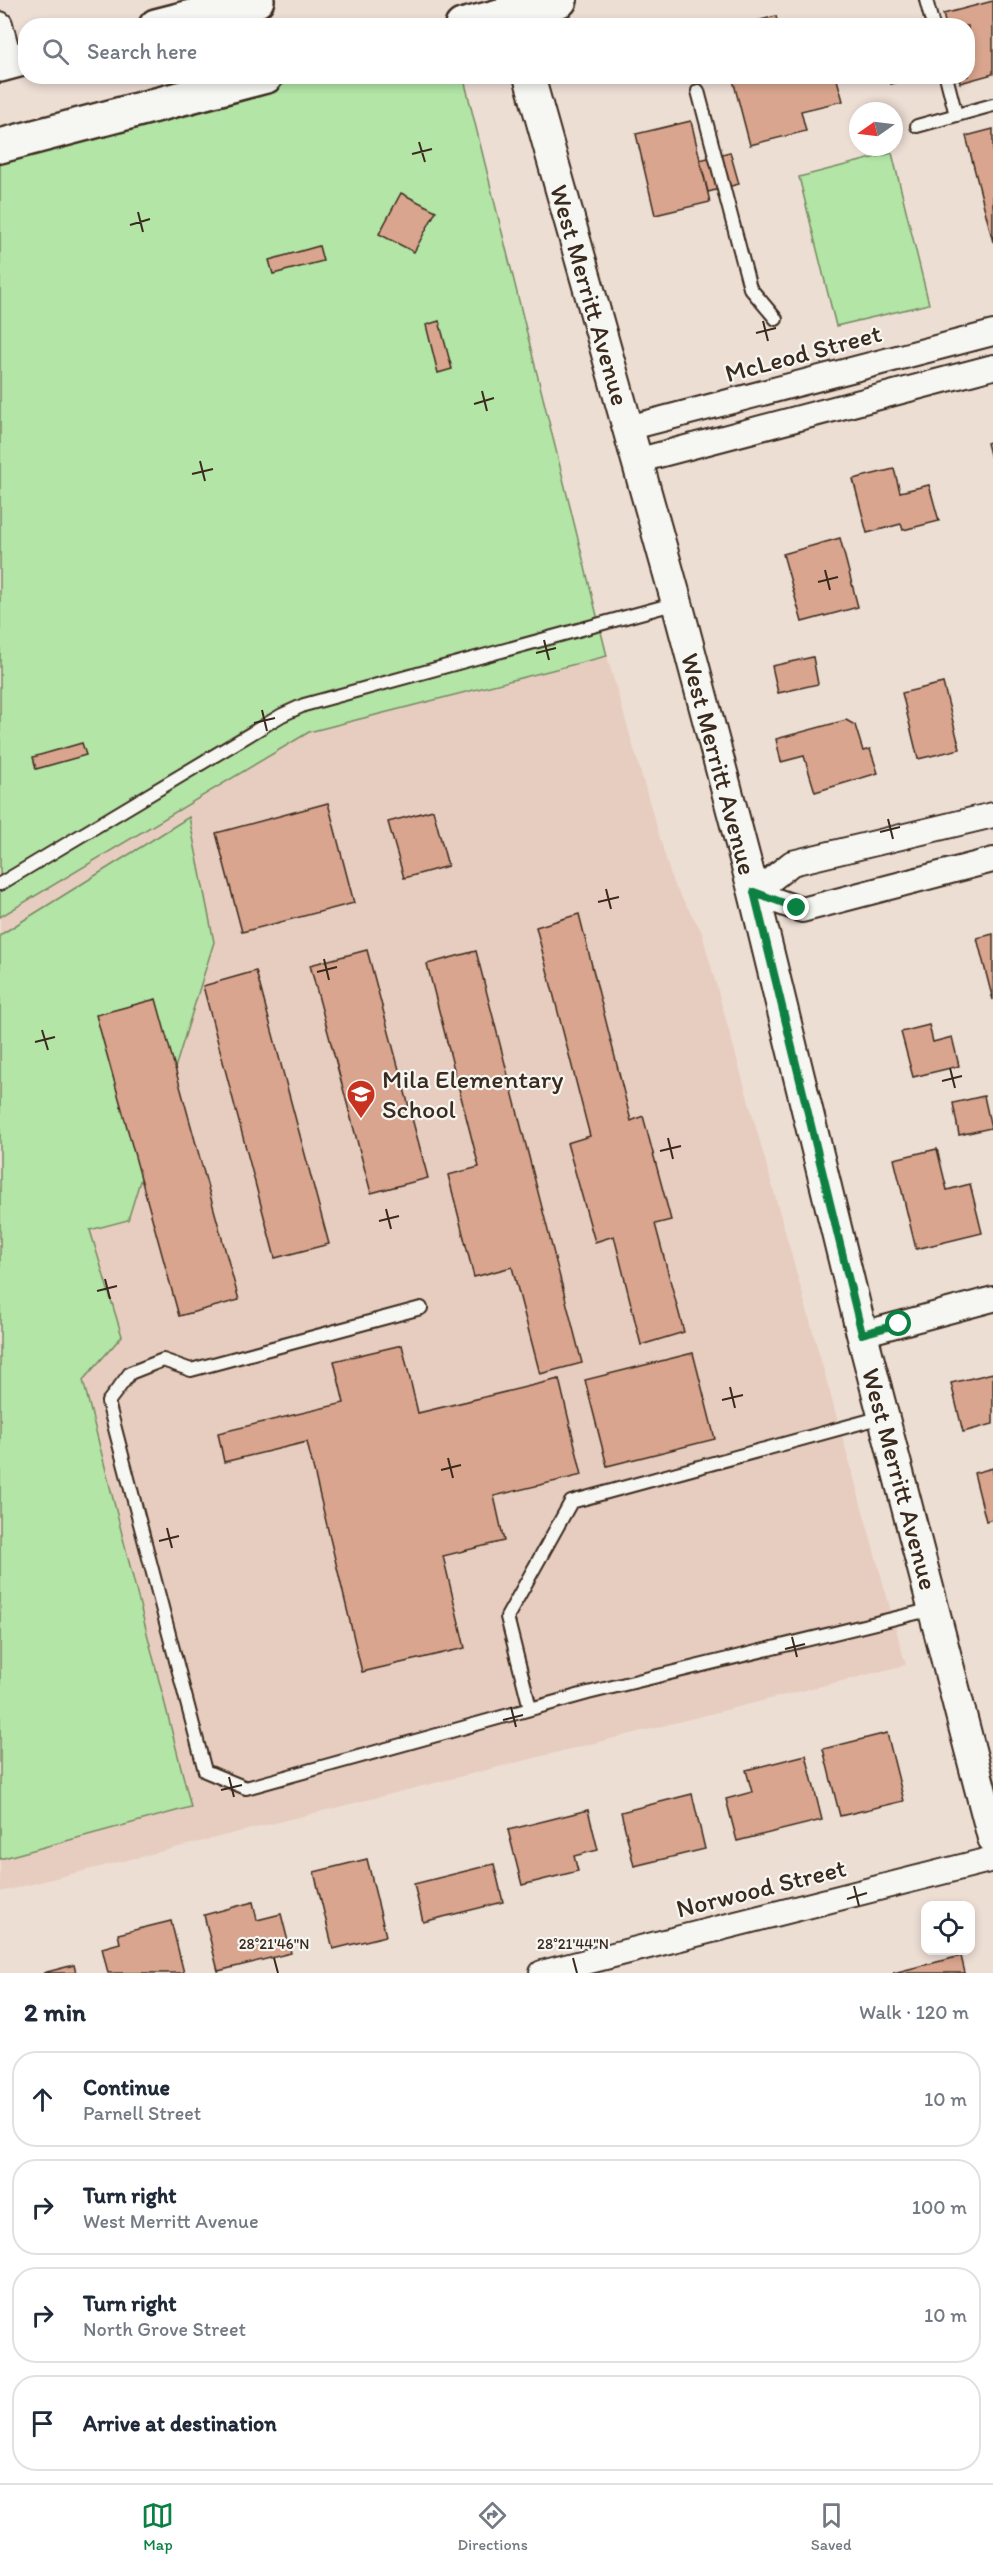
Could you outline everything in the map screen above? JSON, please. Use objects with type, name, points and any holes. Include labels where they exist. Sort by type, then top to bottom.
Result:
[{"type":"main road","points":[[187,18],[257,0]]},
{"type":"main road","points":[[492,18],[560,0]]},
{"type":"main road","points":[[0,146],[236,84]]},
{"type":"street","points":[[0,24],[12,62]]},
{"type":"street","name":"West Merritt Avenue","points":[[531,84],[628,428],[754,892],[862,1334],[993,1838]]},
{"type":"street","name":"McLeod Street","points":[[628,428],[993,333]]},
{"type":"street","points":[[636,461],[993,367]]},
{"type":"street","points":[[792,385],[800,419]]},
{"type":"street","points":[[754,892],[792,863],[993,815]]},
{"type":"street","points":[[754,892],[802,910],[993,860]]},
{"type":"street","points":[[862,1334],[993,1299]]},
{"type":"street","name":"Norwood Street","points":[[542,1973],[993,1858]]},
{"type":"lane","points":[[926,0],[931,18]]},
{"type":"lane","points":[[948,84],[956,115]]},
{"type":"lane","points":[[698,91],[750,288],[776,319]]},
{"type":"lane","points":[[917,126],[993,105]]},
{"type":"lane","points":[[0,884],[282,715],[304,705],[676,603]]},
{"type":"lane","points":[[421,1308],[191,1370],[163,1360],[130,1373],[108,1402],[205,1771],[246,1788],[530,1708],[934,1609]]},
{"type":"lane","points":[[530,1708],[507,1617],[571,1502],[884,1417]]},
{"type":"shaded area","points":[[607,656],[673,883],[701,930],[906,1665],[0,1892],[0,917],[309,732]]},
{"type":"green space","points":[[239,84],[465,84],[607,656],[309,732],[0,917],[0,146]]},
{"type":"green space","points":[[880,156],[893,156],[929,304],[836,326],[799,177]]},
{"type":"green space","points":[[189,817],[214,942],[128,1220],[90,1230],[122,1336],[83,1380],[191,1807],[0,1859],[0,935]]},
{"type":"building","points":[[993,1],[993,74],[975,79],[975,18],[944,18],[943,14]]},
{"type":"building","points":[[734,84],[838,84],[843,101],[801,111],[806,131],[750,145]]},
{"type":"building","points":[[691,121],[710,202],[655,215],[636,134]]},
{"type":"building","points":[[993,129],[993,242],[966,136]]},
{"type":"building","points":[[730,152],[739,184],[708,192],[700,160]]},
{"type":"building","points":[[401,193],[436,211],[414,252],[379,234]]},
{"type":"building","points":[[319,246],[323,261],[273,274],[269,260]]},
{"type":"building","points":[[439,321],[452,369],[438,373],[426,325]]},
{"type":"building","points":[[993,441],[993,466],[987,443]]},
{"type":"building","points":[[894,469],[900,492],[929,485],[939,521],[903,530],[901,524],[867,533],[853,479]]},
{"type":"building","points":[[840,538],[858,607],[802,622],[783,554]]},
{"type":"building","points":[[813,657],[818,684],[778,693],[772,666]]},
{"type":"building","points":[[943,683],[960,749],[918,759],[902,693]]},
{"type":"building","points":[[846,720],[855,725],[863,751],[870,749],[878,773],[815,792],[804,756],[781,762],[776,739]]},
{"type":"building","points":[[82,743],[86,755],[36,769],[33,757]]},
{"type":"building","points":[[328,803],[354,903],[242,932],[216,833]]},
{"type":"building","points":[[433,810],[448,866],[404,878],[388,822]]},
{"type":"building","points":[[579,914],[631,1121],[643,1116],[671,1220],[655,1224],[684,1332],[641,1345],[614,1236],[595,1242],[567,1143],[590,1136],[536,927]]},
{"type":"building","points":[[993,934],[993,1000],[977,938]]},
{"type":"building","points":[[367,950],[428,1178],[371,1193],[310,965]]},
{"type":"building","points":[[476,951],[582,1363],[540,1374],[512,1267],[474,1277],[448,1175],[479,1167],[427,964]]},
{"type":"building","points":[[256,971],[329,1244],[275,1258],[203,986]]},
{"type":"building","points":[[156,999],[239,1300],[179,1316],[96,1015]]},
{"type":"building","points":[[929,1025],[933,1042],[952,1037],[959,1066],[913,1077],[901,1032]]},
{"type":"building","points":[[984,1096],[991,1128],[959,1135],[953,1103]]},
{"type":"building","points":[[937,1149],[947,1190],[970,1184],[982,1233],[916,1249],[894,1159]]},
{"type":"building","points":[[402,1345],[418,1413],[559,1379],[582,1475],[494,1496],[504,1541],[443,1556],[465,1648],[362,1672],[307,1442],[224,1462],[218,1433],[344,1403],[334,1361]]},
{"type":"building","points":[[693,1353],[715,1439],[607,1466],[585,1380]]},
{"type":"building","points":[[993,1373],[993,1424],[963,1432],[951,1383]]},
{"type":"building","points":[[993,1468],[993,1519],[986,1521],[974,1473]]},
{"type":"building","points":[[887,1733],[904,1801],[840,1816],[823,1749]]},
{"type":"building","points":[[806,1755],[822,1820],[737,1841],[726,1799],[752,1792],[746,1770]]},
{"type":"building","points":[[692,1794],[705,1849],[634,1866],[621,1812]]},
{"type":"building","points":[[588,1810],[598,1850],[574,1856],[578,1871],[522,1885],[508,1830]]},
{"type":"building","points":[[367,1859],[386,1936],[333,1949],[314,1872]]},
{"type":"building","points":[[494,1864],[503,1902],[423,1922],[414,1884]]},
{"type":"building","points":[[253,1902],[257,1920],[281,1914],[291,1953],[218,1971],[204,1915]]},
{"type":"building","points":[[171,1921],[184,1973],[108,1973],[102,1948],[120,1943],[118,1934]]},
{"type":"building","points":[[961,1956],[965,1973],[893,1973]]},
{"type":"building","points":[[74,1965],[76,1973],[43,1973]]},
{"type":"place","name":"Mila Elementary School","points":[[361,1120]]},
{"type":"route","points":[[797,908],[754,892],[862,1334],[899,1324]]}]
